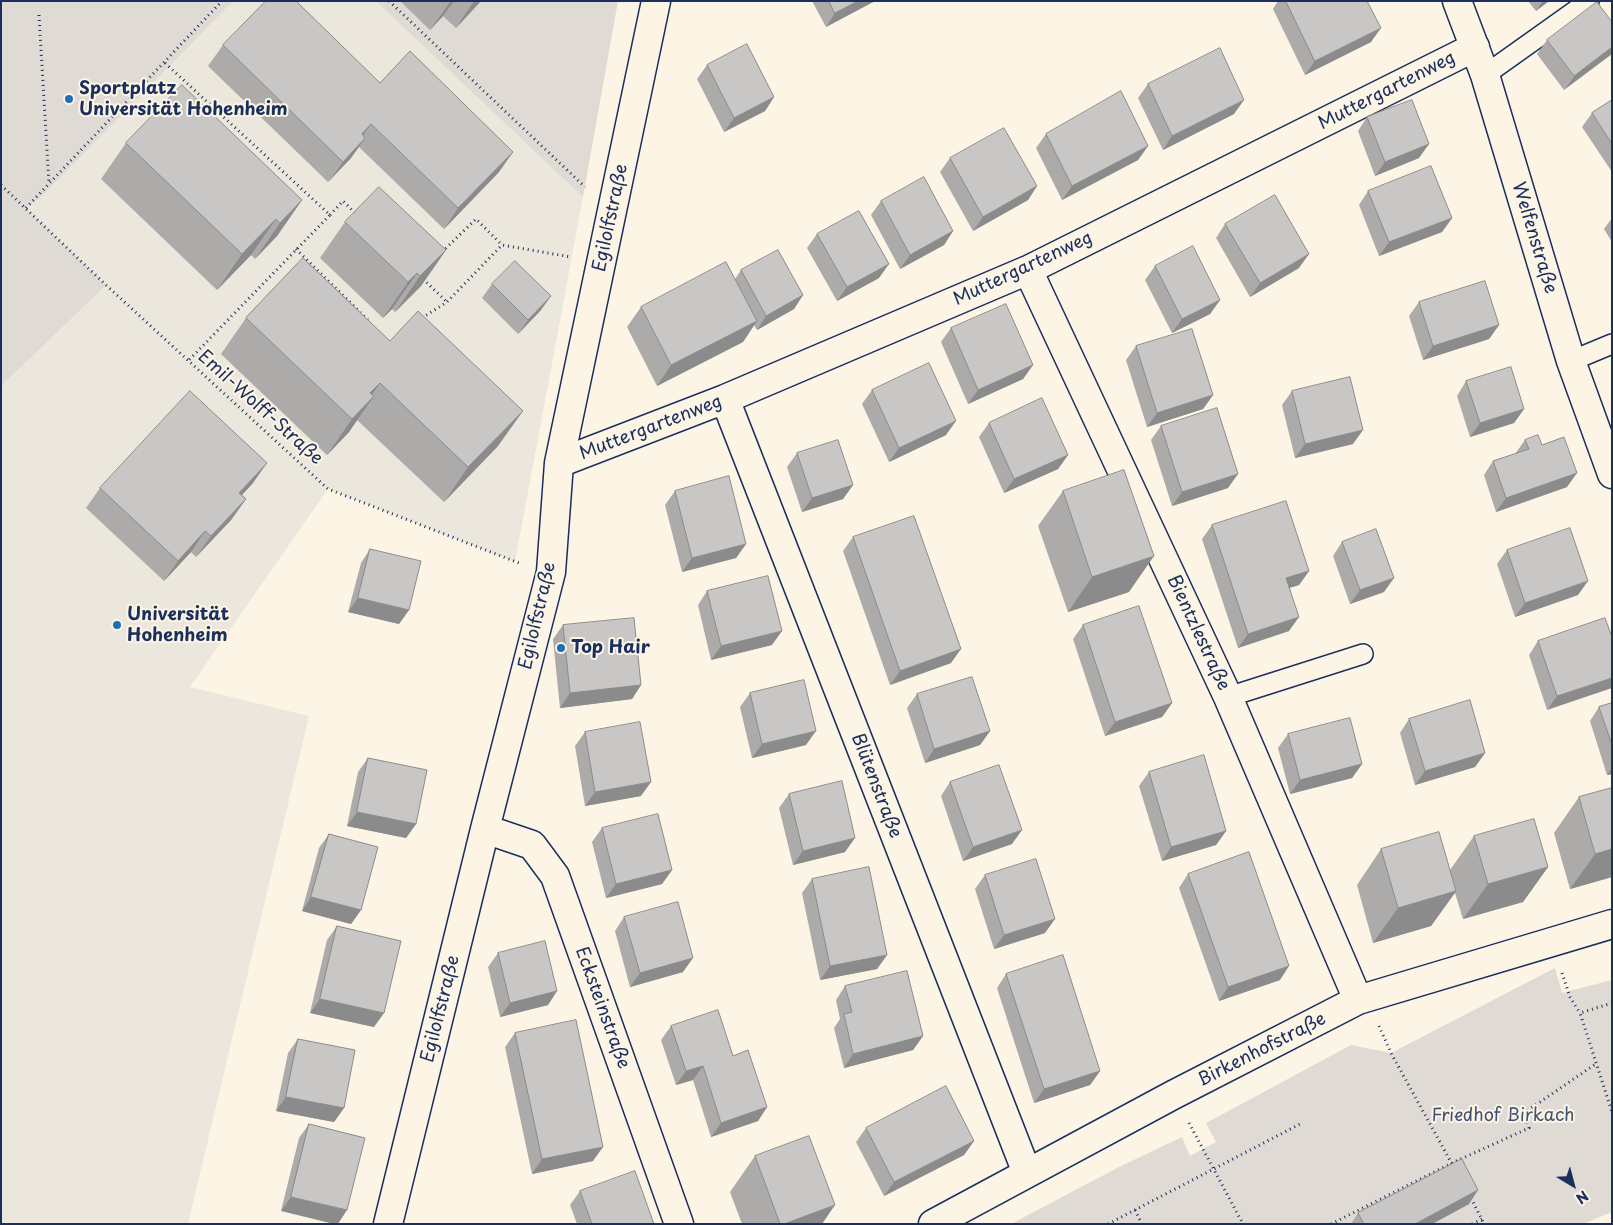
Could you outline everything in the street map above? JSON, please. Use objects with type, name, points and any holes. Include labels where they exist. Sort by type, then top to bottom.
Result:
[{"type":"street","name":"Egilolfstraße","points":[[388,1224],[485,829],[551,572],[559,463],[656,1]]},
{"type":"street","name":"Welfenstraße","points":[[1457,1],[1485,75],[1571,361],[1612,474]]},
{"type":"street","name":"Muttergartenweg","points":[[559,463],[725,399],[1028,270],[1475,47]]},
{"type":"street","name":"Bientzlestraße","points":[[1028,270],[1228,697],[1362,999]]},
{"type":"street","name":"Blütenstraße","points":[[725,399],[1027,1173]]},
{"type":"street","name":"Ecksteinstraße","points":[[485,829],[532,845],[555,876],[679,1224]]},
{"type":"street","name":"Birkenhofstraße","points":[[933,1224],[1173,1095],[1362,999],[1612,924]]},
{"type":"lane","points":[[1485,75],[1589,1]]},
{"type":"lane","points":[[1571,361],[1612,344]]},
{"type":"lane","points":[[1228,697],[1363,654]]},
{"type":"path","points":[[26,208],[222,1]]},
{"type":"path","points":[[390,1],[612,212]]},
{"type":"path","points":[[39,15],[49,185]]},
{"type":"path","points":[[165,63],[330,215]]},
{"type":"path","name":"Emil-Wolff-Straße","points":[[1,185],[106,285],[328,489],[515,562],[551,572]]},
{"type":"path","points":[[188,361],[343,201],[364,221]]},
{"type":"path","points":[[440,254],[476,219],[502,245],[601,262]]},
{"type":"path","points":[[422,318],[447,302],[502,245]]},
{"type":"path","points":[[296,249],[376,328]]},
{"type":"path","points":[[419,275],[447,302]]},
{"type":"path","points":[[1553,941],[1570,997],[1580,1013],[1612,1112]]},
{"type":"path","points":[[1362,999],[1456,1171]]},
{"type":"path","points":[[1580,1013],[1612,1003]]},
{"type":"path","points":[[1331,1224],[1452,1163],[1529,1128],[1524,1113],[1597,1063]]},
{"type":"path","points":[[1173,1095],[1243,1224]]},
{"type":"path","points":[[1108,1224],[1300,1124]]},
{"type":"path","points":[[1469,1195],[1484,1224]]},
{"type":"path","points":[[1135,1210],[1142,1224]]},
{"type":"path","points":[[1472,1224],[1482,1219]]},
{"type":"shaded area","name":"Universität Hohenheim","points":[[1,1],[617,1],[583,197],[515,562],[328,489],[190,687],[309,716],[188,1224],[1,1224]]},
{"type":"green space","name":"Sportplatz Universität Hohenheim","points":[[1,1],[233,1],[42,196],[26,208],[106,285],[1,386]]},
{"type":"green space","points":[[376,1],[618,1],[583,197]]},
{"type":"green space","name":"Friedhof Birkach","points":[[1555,968],[1562,993],[1612,980],[1612,1212],[1583,1224],[1011,1224],[1119,1167],[1182,1137],[1190,1156],[1216,1142],[1206,1123],[1351,1045],[1391,1053]]},
{"type":"building","points":[[266,1],[296,1],[380,83],[410,51],[513,152],[458,208],[371,124],[362,134],[365,138],[343,162],[223,45]]},
{"type":"building","points":[[829,1],[858,1],[835,13]]},
{"type":"building","points":[[1286,1],[1367,1],[1381,28],[1315,61]]},
{"type":"building","points":[[1597,2],[1612,22],[1612,47],[1574,76],[1547,40]]},
{"type":"building","points":[[747,44],[774,97],[734,118],[707,65]]},
{"type":"building","points":[[1220,48],[1244,100],[1172,136],[1148,84]]},
{"type":"building","points":[[182,85],[302,200],[280,223],[276,219],[242,254],[126,143]]},
{"type":"building","points":[[1121,91],[1148,146],[1072,186],[1046,134]]},
{"type":"building","points":[[1412,100],[1429,144],[1385,162],[1367,117]]},
{"type":"building","points":[[1612,100],[1612,144],[1592,113]]},
{"type":"building","points":[[1004,128],[1037,186],[983,217],[950,158]]},
{"type":"building","points":[[1431,166],[1452,218],[1389,242],[1368,191]]},
{"type":"building","points":[[924,177],[953,231],[910,255],[881,201]]},
{"type":"building","points":[[379,187],[446,250],[420,276],[417,273],[408,282],[345,222]]},
{"type":"building","points":[[1275,195],[1309,254],[1260,283],[1225,224]]},
{"type":"building","points":[[859,211],[889,264],[847,287],[817,234]]},
{"type":"building","points":[[1193,246],[1220,300],[1182,319],[1155,266]]},
{"type":"building","points":[[778,250],[803,295],[766,316],[741,270]]},
{"type":"building","points":[[303,258],[390,341],[418,311],[523,411],[468,467],[380,383],[370,393],[374,396],[352,419],[246,318]]},
{"type":"building","points":[[515,261],[551,296],[528,320],[492,284]]},
{"type":"building","points":[[726,262],[757,321],[671,365],[641,307]]},
{"type":"building","points":[[1485,281],[1499,325],[1433,346],[1419,302]]},
{"type":"building","points":[[1006,304],[1033,365],[978,390],[951,328]]},
{"type":"building","points":[[1192,329],[1213,395],[1157,413],[1136,346]]},
{"type":"building","points":[[929,363],[956,421],[899,448],[872,390]]},
{"type":"building","points":[[1511,367],[1524,409],[1480,423],[1466,381]]},
{"type":"building","points":[[1350,377],[1363,430],[1305,444],[1292,391]]},
{"type":"building","points":[[190,391],[267,463],[239,493],[246,499],[211,536],[205,531],[178,561],[100,488]]},
{"type":"building","points":[[1042,398],[1068,455],[1014,479],[989,423]]},
{"type":"building","points":[[1217,408],[1238,474],[1182,492],[1161,426]]},
{"type":"building","points":[[1538,435],[1542,445],[1564,437],[1577,473],[1506,498],[1493,461],[1529,449],[1525,440]]},
{"type":"building","points":[[838,440],[853,485],[812,498],[797,453]]},
{"type":"building","points":[[1124,470],[1154,556],[1092,577],[1063,491]]},
{"type":"building","points":[[729,476],[746,544],[692,558],[675,491]]},
{"type":"building","points":[[1286,501],[1309,571],[1286,578],[1299,617],[1248,634],[1212,525]]},
{"type":"building","points":[[914,516],[961,649],[900,671],[853,537]]},
{"type":"building","points":[[1570,528],[1588,581],[1525,603],[1507,550]]},
{"type":"building","points":[[1376,529],[1394,578],[1360,590],[1342,542]]},
{"type":"building","points":[[370,549],[421,561],[409,610],[358,598]]},
{"type":"building","points":[[768,576],[782,631],[721,646],[707,591]]},
{"type":"building","points":[[1139,606],[1172,703],[1115,722],[1083,625]]},
{"type":"building","points":[[634,618],[641,685],[570,693],[563,625]]},
{"type":"building","points":[[1605,618],[1612,637],[1612,678],[1557,696],[1538,641]]},
{"type":"building","points":[[972,677],[990,731],[934,749],[917,694]]},
{"type":"building","points":[[804,680],[816,731],[762,744],[750,693]]},
{"type":"building","points":[[1470,700],[1485,753],[1425,771],[1409,719]]},
{"type":"building","points":[[1612,703],[1612,745],[1599,707]]},
{"type":"building","points":[[1350,718],[1362,764],[1300,780],[1288,734]]},
{"type":"building","points":[[640,722],[651,782],[595,792],[585,732]]},
{"type":"building","points":[[1204,755],[1226,831],[1171,847],[1149,772]]},
{"type":"building","points":[[368,758],[427,770],[416,824],[357,812]]},
{"type":"building","points":[[999,765],[1022,830],[973,847],[950,782]]},
{"type":"building","points":[[842,781],[855,838],[803,851],[789,794]]},
{"type":"building","points":[[1612,788],[1612,849],[1595,854],[1579,797]]},
{"type":"building","points":[[658,814],[672,870],[616,884],[602,828]]},
{"type":"building","points":[[1534,819],[1548,867],[1488,884],[1474,836]]},
{"type":"building","points":[[1439,832],[1456,891],[1398,908],[1381,849]]},
{"type":"building","points":[[329,834],[378,847],[361,910],[311,897]]},
{"type":"building","points":[[1249,852],[1289,966],[1228,987],[1188,874]]},
{"type":"building","points":[[1036,859],[1055,919],[1004,935],[985,875]]},
{"type":"building","points":[[869,867],[887,955],[830,966],[812,879]]},
{"type":"building","points":[[678,902],[693,958],[640,973],[624,917]]},
{"type":"building","points":[[337,926],[401,941],[384,1013],[320,999]]},
{"type":"building","points":[[545,941],[557,991],[510,1003],[498,953]]},
{"type":"building","points":[[1063,955],[1100,1071],[1044,1089],[1006,974]]},
{"type":"building","points":[[907,971],[923,1036],[853,1054],[844,1014],[852,1012],[845,986]]},
{"type":"building","points":[[718,1010],[733,1056],[748,1050],[767,1107],[721,1123],[703,1066],[686,1071],[671,1026]]},
{"type":"building","points":[[576,1020],[603,1147],[542,1159],[515,1033]]},
{"type":"building","points":[[298,1039],[355,1050],[344,1108],[286,1097]]},
{"type":"building","points":[[946,1086],[974,1141],[894,1182],[866,1128]]},
{"type":"building","points":[[309,1124],[365,1138],[347,1210],[291,1197]]},
{"type":"building","points":[[809,1136],[835,1205],[780,1224],[755,1156]]},
{"type":"building","points":[[1462,1159],[1478,1190],[1415,1224],[1364,1224],[1358,1213]]},
{"type":"building","points":[[635,1171],[654,1224],[592,1224],[580,1191]]},
{"type":"place","name":"Sportplatz Universität Hohenheim","points":[[69,99]]},
{"type":"place","name":"Universität Hohenheim","points":[[117,625]]},
{"type":"place","name":"Top Hair","points":[[561,648]]}]
